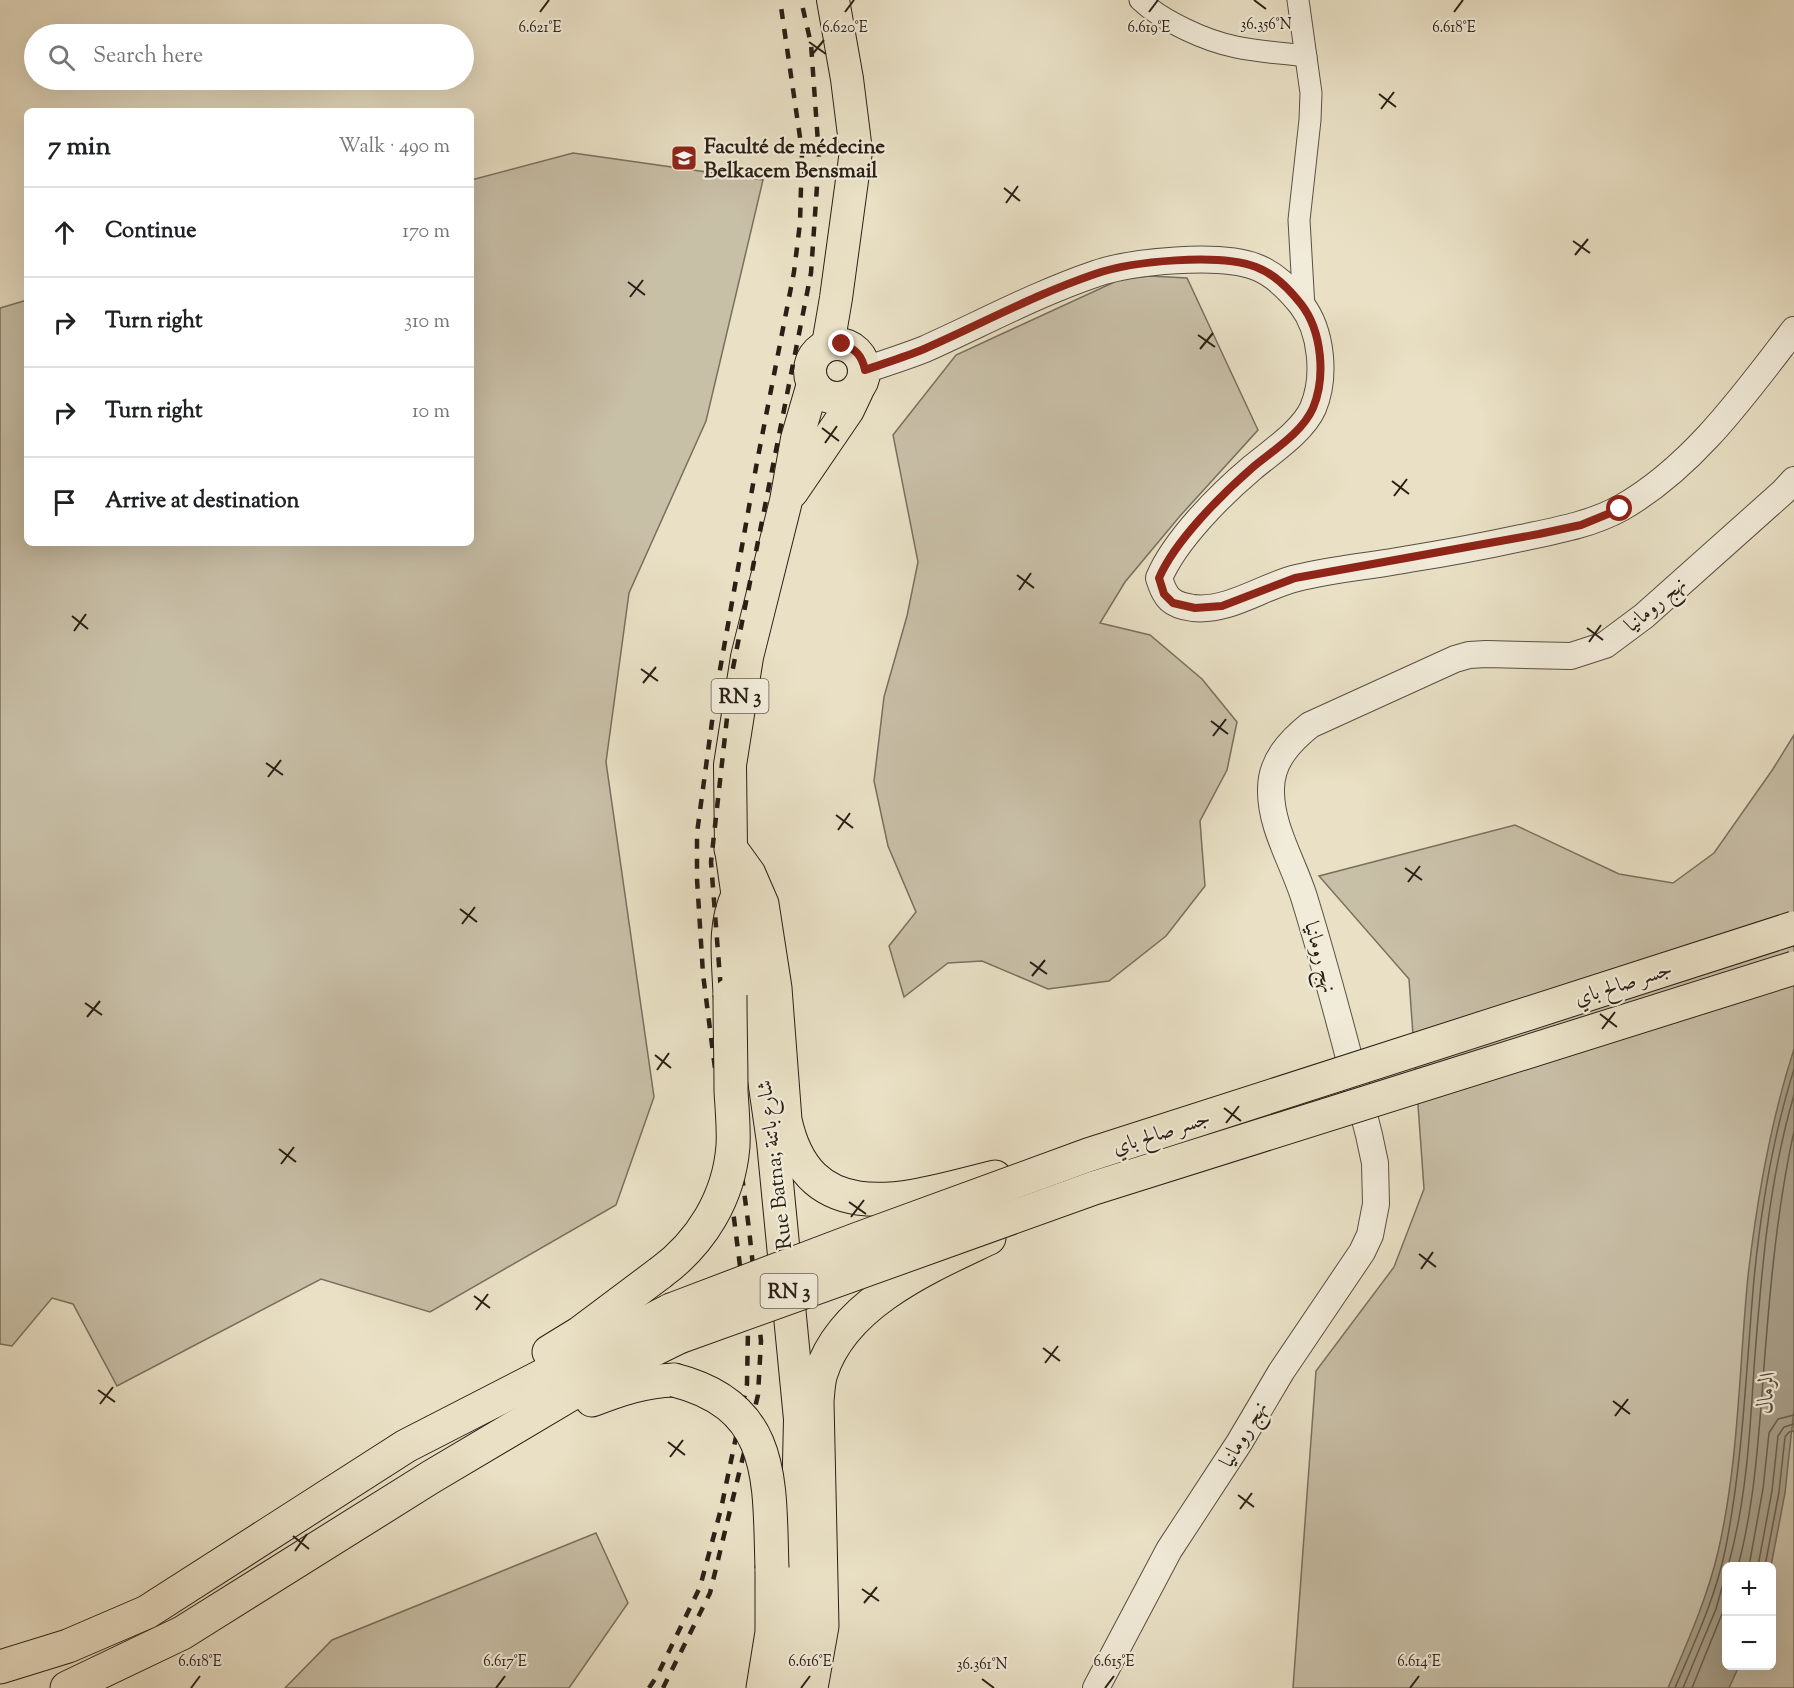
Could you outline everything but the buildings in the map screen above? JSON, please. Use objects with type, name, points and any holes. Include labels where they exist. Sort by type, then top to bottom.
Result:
[{"type":"highway","points":[[731,849],[752,880],[762,904],[775,988],[782,1095],[789,1138],[797,1158],[807,1170],[832,1190],[849,1197],[869,1200],[930,1193],[1088,1155]]},
{"type":"highway","points":[[0,1667],[68,1646],[147,1612],[406,1446],[467,1402],[580,1333],[677,1260],[705,1228],[727,1180],[733,1144],[728,935],[732,908],[738,896]]},
{"type":"highway","name":"جسر صالح باي","points":[[675,1324],[858,1239],[1088,1155],[1794,928]]},
{"type":"highway","points":[[406,1446],[675,1324],[1094,1188],[1794,968]]},
{"type":"highway","points":[[805,1683],[822,1626],[816,1401],[821,1373],[835,1344],[851,1324],[876,1301],[910,1277],[1094,1188]]},
{"type":"highway","points":[[67,1688],[182,1634],[431,1477],[608,1372],[675,1324]]},
{"type":"highway","points":[[431,1477],[573,1407],[625,1387],[650,1381],[674,1380],[698,1386],[722,1400],[745,1422],[757,1439],[769,1484],[772,1632],[763,1688]]},
{"type":"main road","points":[[828,345],[856,151],[833,0]]},
{"type":"main road","points":[[842,344],[855,350],[860,356],[861,380],[842,399],[833,399],[818,391],[813,384],[809,369],[811,361],[821,349],[828,345],[842,344]]},
{"type":"main road","name":"RN 3","points":[[786,501],[848,410],[861,380]]},
{"type":"main road","name":"RN 3","points":[[738,896],[731,849],[730,765],[737,711],[750,647],[786,501],[797,439],[813,384]]},
{"type":"main road","name":"Rue Batna; شارع باتنة","points":[[738,896],[773,1142],[800,1419],[796,1627],[805,1683]]},
{"type":"street","points":[[1140,0],[1150,9],[1183,29],[1235,47],[1306,56]]},
{"type":"street","points":[[1298,0],[1311,93],[1299,220],[1304,308],[1319,348],[1320,378],[1312,409],[1299,428],[1243,476],[1179,543],[1165,564],[1159,578],[1164,594],[1173,603],[1195,608],[1222,606],[1295,578],[1539,534],[1581,525],[1620,509],[1659,482],[1691,453],[1744,394],[1794,330]]},
{"type":"street","points":[[861,380],[922,350],[1097,273],[1147,264],[1224,260],[1257,267],[1286,285],[1304,308]]},
{"type":"street","name":"نهج رومانيا","points":[[1096,1688],[1165,1557],[1239,1443],[1281,1371],[1352,1271],[1370,1235],[1374,1220],[1377,1188],[1369,1135],[1304,896],[1278,828],[1273,807],[1273,773],[1280,757],[1298,734],[1310,725],[1455,659],[1486,654],[1571,656],[1605,645],[1659,603],[1784,492],[1794,480]]},
{"type":"shaded area","points":[[573,153],[763,180],[706,421],[629,593],[606,762],[654,1097],[616,1205],[430,1312],[321,1279],[117,1386],[73,1304],[52,1298],[12,1346],[0,1344],[0,308],[24,301],[24,546],[474,546],[474,179]]},
{"type":"shaded area","points":[[1150,276],[1187,278],[1258,430],[1180,516],[1125,582],[1100,623],[1150,635],[1202,679],[1237,722],[1227,770],[1200,821],[1205,886],[1166,936],[1109,981],[1048,989],[982,961],[948,963],[904,997],[889,946],[916,912],[888,846],[874,781],[884,697],[907,616],[918,562],[893,435],[956,355],[1121,279]]},
{"type":"shaded area","points":[[1794,735],[1794,1688],[1293,1688],[1316,1371],[1394,1267],[1424,1189],[1409,979],[1319,876],[1515,825],[1619,874],[1673,883],[1714,853]]},
{"type":"shaded area","points":[[596,1533],[628,1603],[569,1688],[285,1688],[332,1640]]},
{"type":"water","name":"الرمال","points":[[1794,1049],[1794,1409],[1785,1493],[1772,1562],[1722,1562],[1722,1670],[1737,1670],[1729,1688],[1668,1688],[1708,1587],[1725,1518],[1734,1449],[1748,1276],[1756,1218],[1765,1161]]},
{"type":"railway","points":[[649,1688],[700,1587],[721,1509],[747,1384],[748,1329],[703,974],[697,879],[697,833],[716,692],[794,272],[800,223],[802,151],[780,0]]},
{"type":"railway","points":[[663,1688],[710,1593],[758,1395],[761,1341],[726,1055],[711,862],[732,673],[811,273],[819,157],[811,44],[801,0]]},
{"type":"place","name":"Faculté de médecine Belkacem Bensmail","points":[[684,158]]},
{"type":"route","points":[[842,344],[855,350],[865,370],[922,350],[1097,273],[1147,264],[1224,260],[1257,267],[1286,285],[1304,308],[1319,348],[1320,378],[1312,409],[1299,428],[1243,476],[1204,516],[1179,543],[1165,564],[1159,578],[1164,594],[1173,603],[1195,608],[1222,606],[1295,578],[1408,560],[1581,525],[1620,509]]}]
